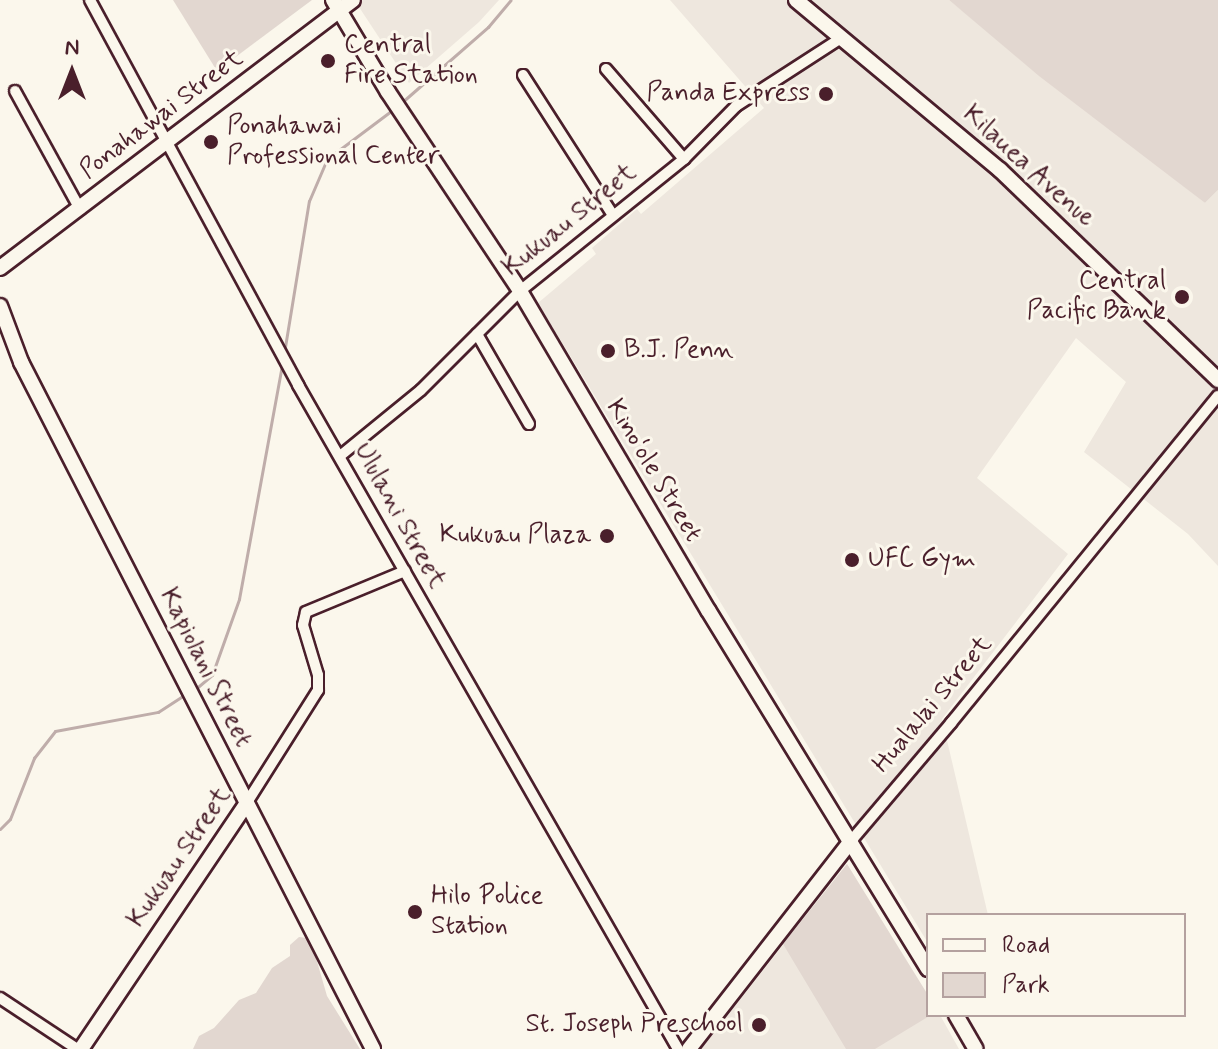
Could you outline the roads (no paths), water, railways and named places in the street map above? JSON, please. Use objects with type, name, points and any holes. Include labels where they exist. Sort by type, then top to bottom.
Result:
[{"type":"street","name":"Ululani Street","points":[[90,0],[298,385],[678,1049]]},
{"type":"street","name":"Ponahawai Street","points":[[0,268],[166,142],[336,6],[353,0]]},
{"type":"street","name":"Kilauea Avenue","points":[[796,0],[1000,170],[1218,380]]},
{"type":"street","name":"Kinoʻole Street","points":[[336,6],[409,125],[520,291],[712,616],[926,966]]},
{"type":"street","name":"Kukuau Street","points":[[340,456],[421,390],[520,291],[684,159],[736,106],[841,38]]},
{"type":"street","points":[[606,69],[684,159]]},
{"type":"street","points":[[523,75],[613,215]]},
{"type":"street","points":[[15,91],[80,209]]},
{"type":"street","name":"Kapiolani Street","points":[[0,306],[21,362],[373,1049]]},
{"type":"street","points":[[477,334],[529,424]]},
{"type":"street","name":"Hualalai Street","points":[[689,1049],[851,841],[1218,396]]},
{"type":"street","name":"Kukuau Street","points":[[79,1049],[246,804],[318,690],[318,675],[303,625],[306,612],[405,571]]},
{"type":"street","points":[[0,998],[79,1049]]},
{"type":"street","points":[[957,1017],[976,1049]]},
{"type":"waterway","points":[[401,103],[488,27],[511,0]]},
{"type":"waterway","points":[[284,353],[309,201],[327,159],[395,108]]},
{"type":"waterway","points":[[193,691],[212,675],[239,599],[282,364]]},
{"type":"waterway","points":[[0,829],[10,819],[34,758],[55,731],[158,712],[186,694]]},
{"type":"place","name":"Central Fire Station","points":[[328,61]]},
{"type":"place","name":"Panda Express","points":[[826,94]]},
{"type":"place","name":"Ponahawai Professional Center","points":[[211,142]]},
{"type":"place","name":"Central Pacific Bank","points":[[1182,297]]},
{"type":"place","name":"B.J. Penn","points":[[608,351]]},
{"type":"place","name":"Kukuau Plaza","points":[[607,536]]},
{"type":"place","name":"UFC Gym","points":[[852,560]]},
{"type":"place","name":"Hilo Police Station","points":[[415,912]]},
{"type":"place","name":"St. Joseph Preschool","points":[[759,1025]]}]
